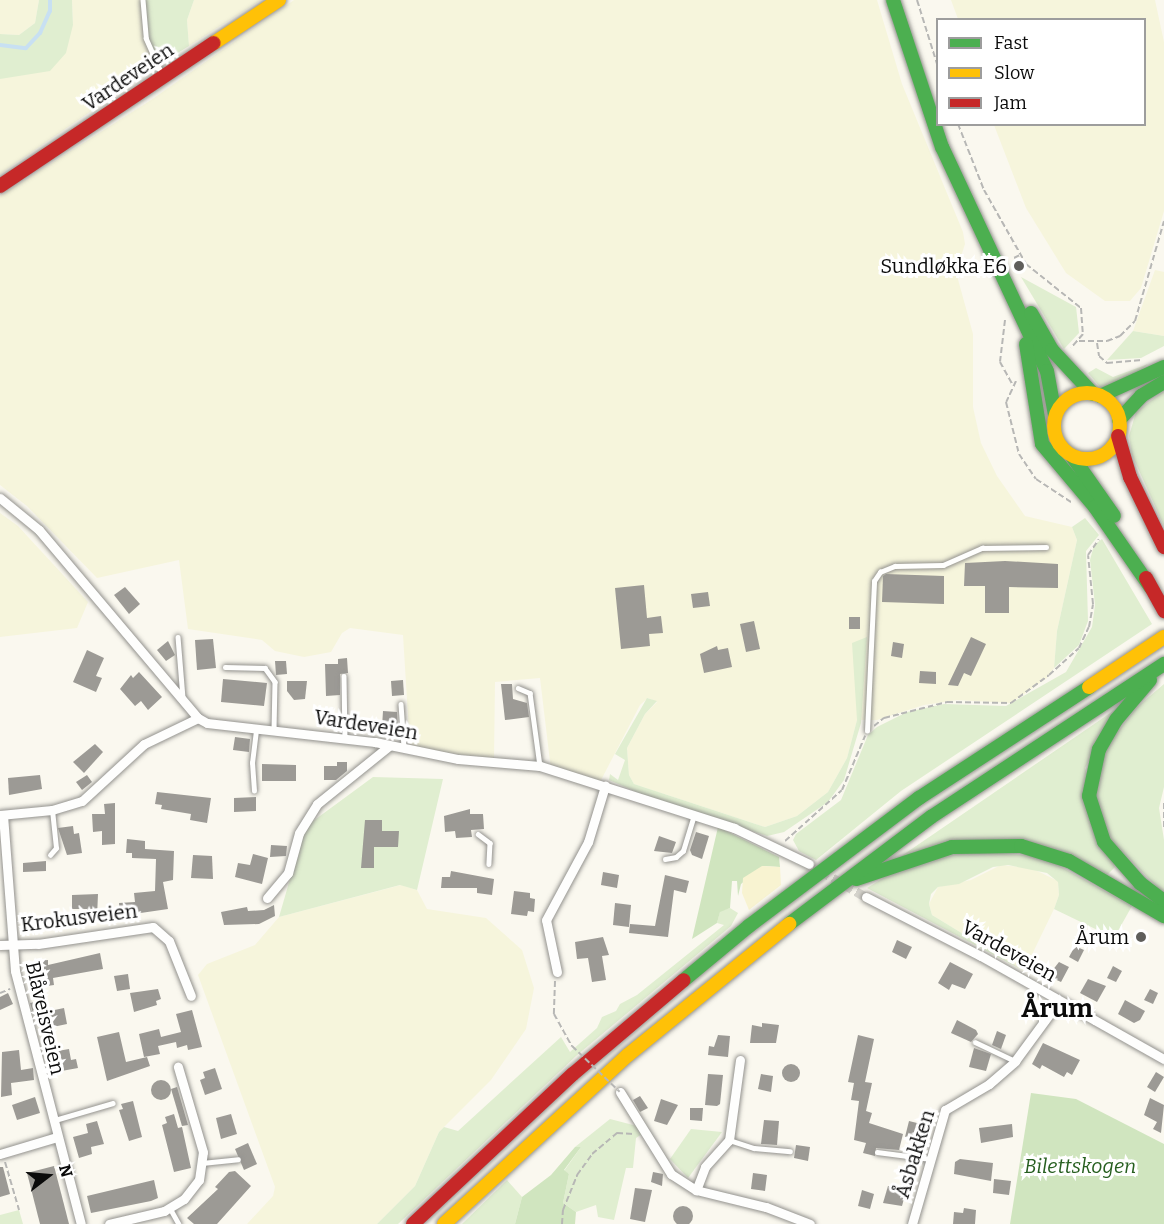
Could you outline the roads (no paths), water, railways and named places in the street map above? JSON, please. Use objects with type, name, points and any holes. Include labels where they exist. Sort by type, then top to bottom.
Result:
[{"type":"main road","name":"Vardeveien","points":[[0,186],[279,0]]},
{"type":"main road","points":[[893,0],[932,121],[1008,294],[1047,370],[1058,443],[1072,456],[1102,495],[1164,611]]},
{"type":"main road","points":[[904,0],[936,104]]},
{"type":"main road","points":[[944,126],[1014,284],[1052,350],[1096,395],[1112,406],[1119,420],[1118,436],[1130,477],[1164,547]]},
{"type":"main road","points":[[1008,294],[1012,313],[1029,350],[1042,444],[1095,507],[1151,588]]},
{"type":"main road","points":[[1055,415],[1066,400],[1096,395],[1164,367]]},
{"type":"main road","points":[[1119,420],[1141,396],[1164,382]]},
{"type":"main road","points":[[1072,456],[1100,457],[1118,436]]},
{"type":"main road","points":[[413,1224],[581,1067],[749,926],[919,798],[1164,637]]},
{"type":"main road","points":[[444,1224],[636,1049],[837,886],[993,774],[1164,664]]},
{"type":"main road","points":[[1164,664],[1107,735],[1093,764],[1089,796],[1094,820],[1104,842],[1140,883],[1164,901]]},
{"type":"main road","points":[[837,886],[936,851],[1001,844],[1034,849],[1069,861],[1164,916]]},
{"type":"street","points":[[0,498],[39,530],[68,562],[198,718],[144,744],[82,801],[52,810],[2,815]]},
{"type":"street","name":"Vardeveien","points":[[198,718],[226,728],[345,739],[458,759],[540,766],[694,815],[781,849],[809,864]]},
{"type":"street","points":[[267,898],[288,873],[298,833],[317,804],[389,746]]},
{"type":"street","points":[[557,972],[546,920],[588,842],[605,786]]},
{"type":"street","name":"Blåveisveien","points":[[2,815],[5,945],[81,1224]]},
{"type":"street","name":"Vardeveien","points":[[866,897],[1164,1059]]},
{"type":"street","name":"Krokusveien","points":[[5,945],[153,927],[169,941],[190,996]]},
{"type":"street","name":"Åsbakken","points":[[912,1224],[945,1110],[989,1084],[1015,1061],[1059,1001]]},
{"type":"street","points":[[696,1190],[705,1167],[729,1140],[740,1060]]},
{"type":"street","points":[[109,1224],[170,1208],[184,1198],[198,1180],[203,1152],[178,1067]]},
{"type":"street","points":[[620,1092],[671,1174],[696,1190],[786,1220],[810,1224]]},
{"type":"street","points":[[1,1154],[57,1137]]},
{"type":"lane","points":[[143,0],[146,38],[163,76]]},
{"type":"lane","points":[[867,732],[874,581],[880,572],[895,566],[943,565],[982,548],[1046,547]]},
{"type":"lane","points":[[178,637],[183,700]]},
{"type":"lane","points":[[225,668],[265,668],[275,682],[273,733]]},
{"type":"lane","points":[[344,676],[345,739]]},
{"type":"lane","points":[[518,688],[530,693],[540,766]]},
{"type":"lane","points":[[401,704],[404,749]]},
{"type":"lane","points":[[255,791],[252,763],[256,731]]},
{"type":"lane","points":[[50,855],[56,848],[52,810]]},
{"type":"lane","points":[[665,859],[676,857],[683,851],[694,815]]},
{"type":"lane","points":[[478,834],[490,843],[489,864]]},
{"type":"lane","points":[[975,1042],[1015,1061]]},
{"type":"lane","points":[[52,1121],[113,1103]]},
{"type":"lane","points":[[729,1140],[754,1148],[790,1151]]},
{"type":"lane","points":[[877,1152],[931,1159]]},
{"type":"lane","points":[[202,1163],[238,1159]]},
{"type":"lane","points":[[170,1208],[179,1224]]},
{"type":"waterway","points":[[0,45],[26,48],[40,33],[50,11],[50,0]]},
{"type":"tunnel","points":[[821,871],[866,897]]},
{"type":"place","name":"Sundløkka E6","points":[[1019,266]]},
{"type":"place","name":"Årum","points":[[1141,937]]},
{"type":"district","name":"Årum","points":[[1057,1009]]},
{"type":"park label","name":"Bilettskogen","points":[[1080,1166]]}]
